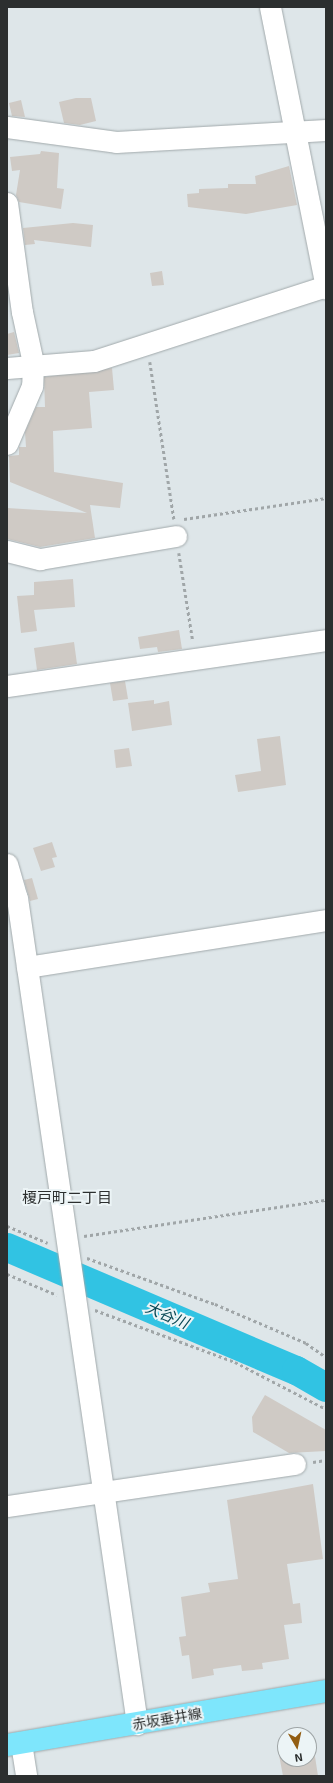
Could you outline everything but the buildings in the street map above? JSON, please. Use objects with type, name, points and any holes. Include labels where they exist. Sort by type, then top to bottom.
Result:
[{"type":"main road","name":"赤坂垂井線","points":[[14,1744],[326,1691]]},
{"type":"street","points":[[7,368],[33,363],[94,361],[326,287],[270,7]]},
{"type":"street","points":[[7,127],[116,142],[326,130]]},
{"type":"street","points":[[7,203],[22,312],[33,363],[32,386],[7,444]]},
{"type":"street","points":[[7,551],[40,559],[175,528]]},
{"type":"street","points":[[7,686],[326,640]]},
{"type":"street","points":[[7,864],[17,898],[102,1492],[137,1724]]},
{"type":"street","points":[[27,967],[326,920]]},
{"type":"street","points":[[7,1506],[295,1464]]},
{"type":"street","points":[[14,1744],[26,1776]]},
{"type":"path","points":[[147,345],[195,660]]},
{"type":"path","points":[[175,528],[326,498]]},
{"type":"path","points":[[67,1245],[326,1200]]},
{"type":"path","points":[[7,1226],[67,1245],[215,1304],[306,1343],[326,1357]]},
{"type":"path","points":[[7,1274],[235,1362],[326,1409]]},
{"type":"waterway","name":"大谷川","points":[[7,1247],[296,1370],[326,1387]]},
{"type":"district","name":"榎戸町二丁目","points":[[67,1198]]}]
